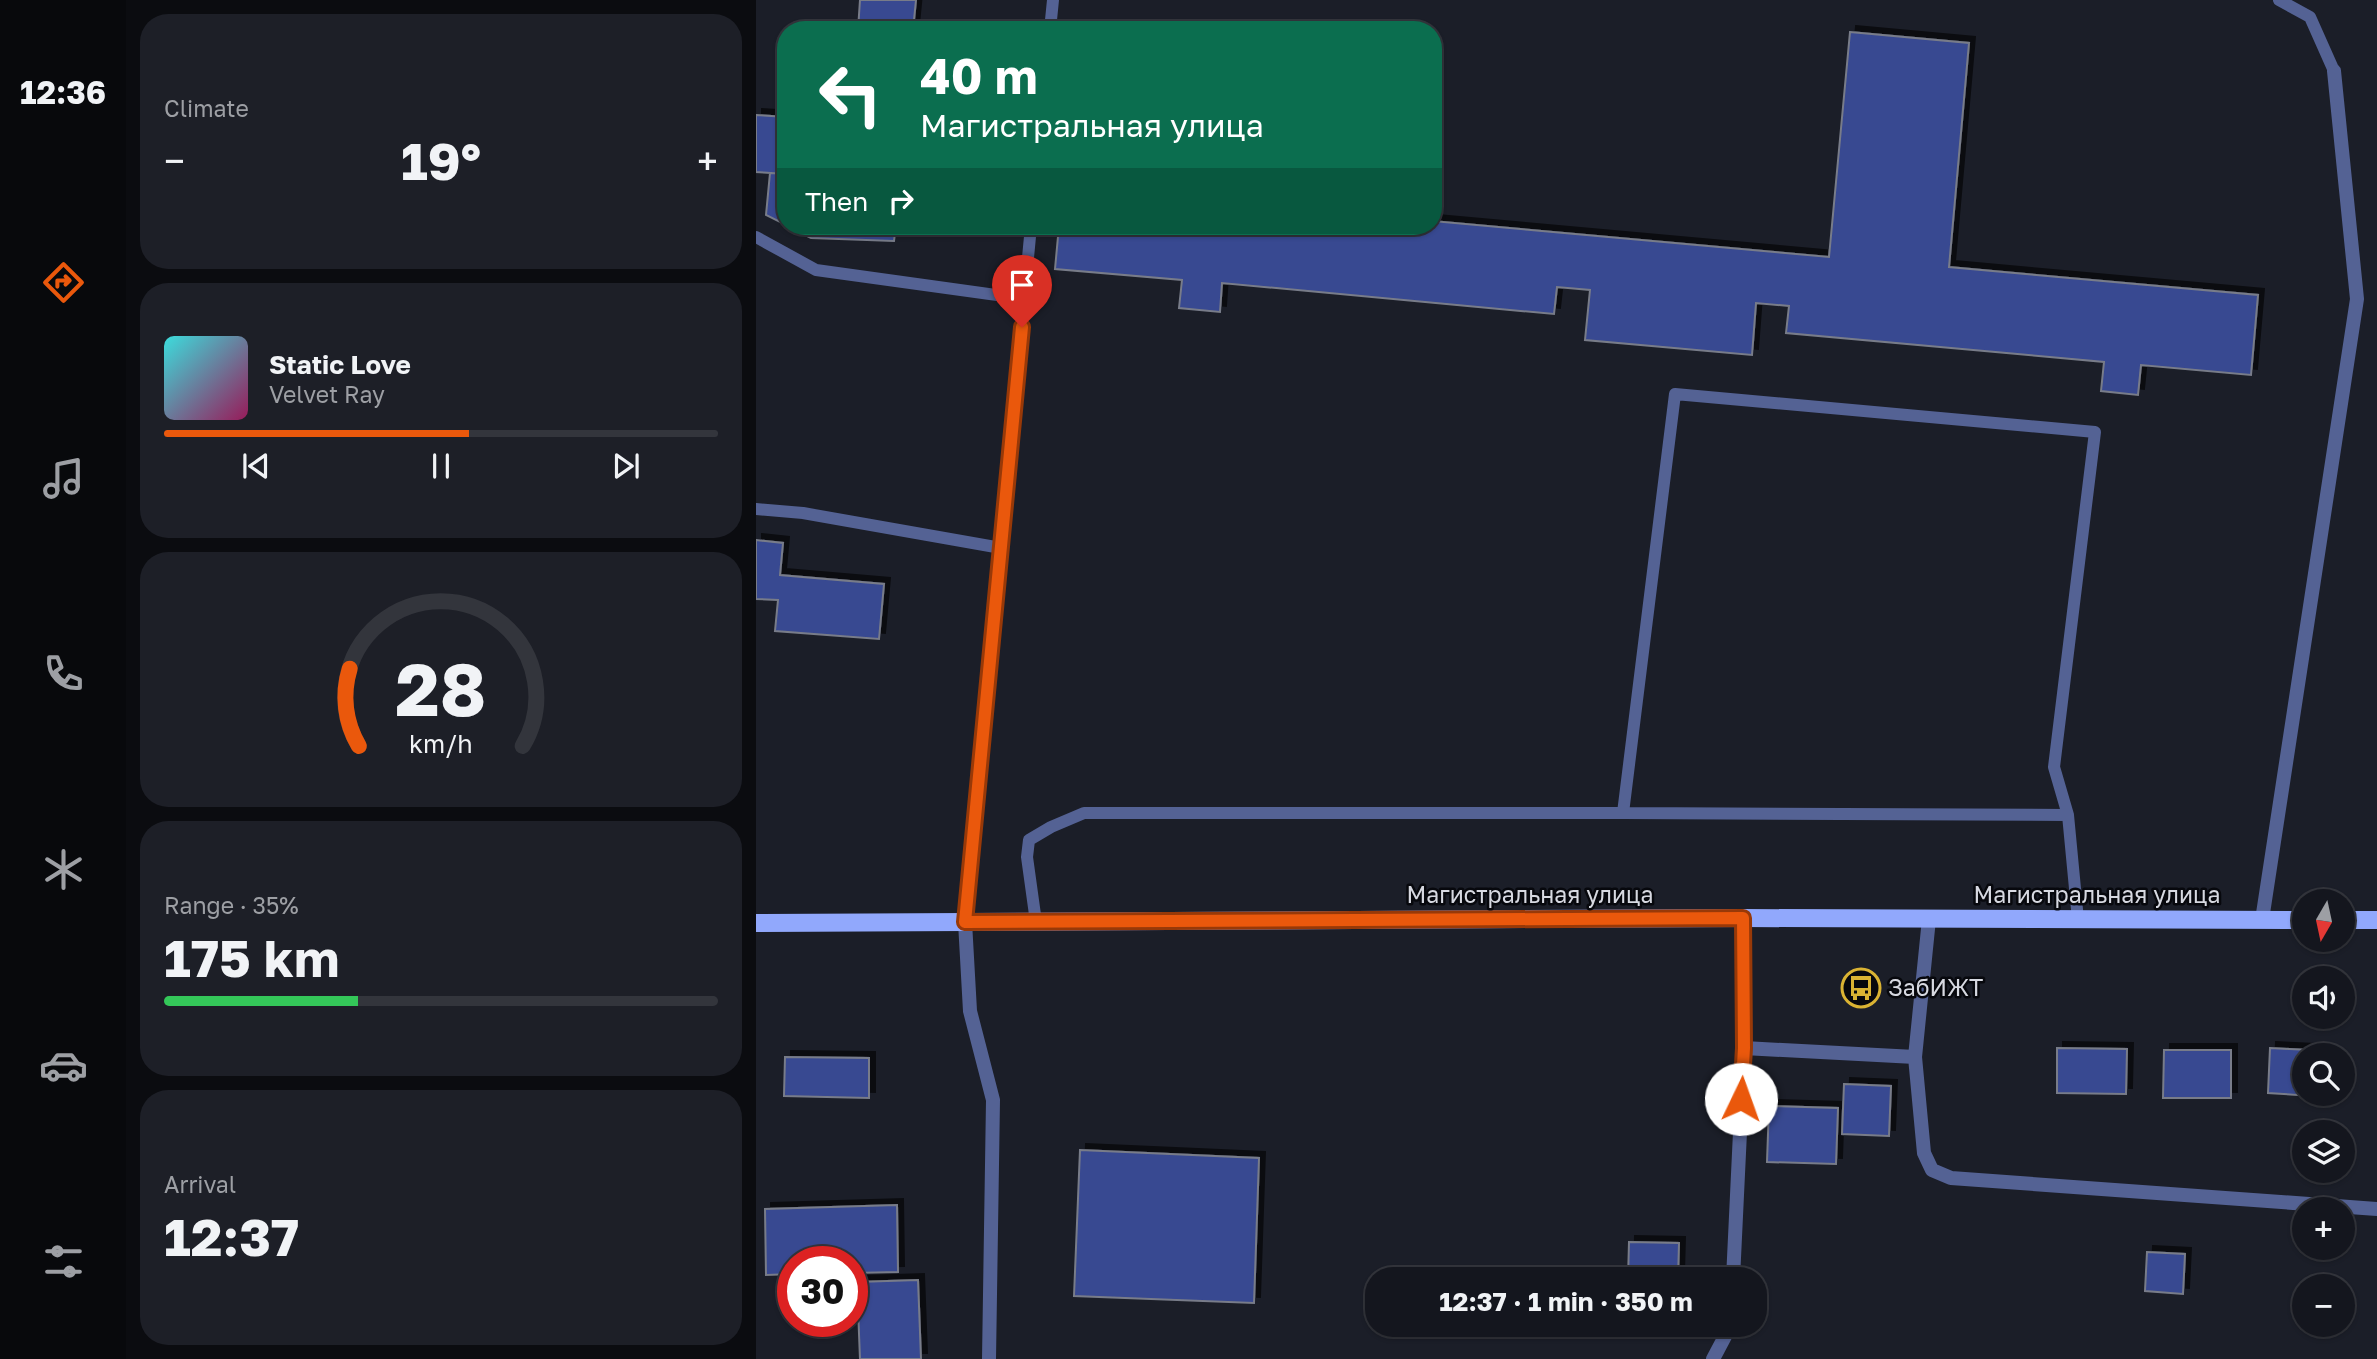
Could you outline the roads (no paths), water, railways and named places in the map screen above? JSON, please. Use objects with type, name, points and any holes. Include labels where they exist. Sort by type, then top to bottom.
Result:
[{"type":"main road","name":"Магистральная улица","points":[[756,923],[1743,918],[2292,920]]},
{"type":"main road","points":[[2356,920],[2377,920]]},
{"type":"street","points":[[2262,920],[2357,299],[2334,71]]},
{"type":"street","points":[[1734,1267],[1744,1048],[1743,918]]},
{"type":"street","points":[[1929,919],[1915,1057],[1923,1153],[1932,1170],[1951,1178],[2377,1209]]},
{"type":"street","points":[[965,922],[970,1011],[993,1100],[989,1359]]},
{"type":"street","points":[[1744,1048],[1915,1057]]},
{"type":"street","points":[[1713,1359],[1725,1337]]},
{"type":"lane","points":[[1051,21],[1053,0]]},
{"type":"lane","points":[[2279,0],[2309,17],[2334,71]]},
{"type":"lane","points":[[965,922],[1030,235]]},
{"type":"lane","points":[[756,237],[816,270],[1024,299]]},
{"type":"lane","points":[[1623,813],[1675,394],[2095,432],[2054,767],[2068,815],[2078,920]]},
{"type":"lane","points":[[756,509],[803,513],[1001,548]]},
{"type":"lane","points":[[1035,922],[1027,857],[1029,840],[1084,813],[2068,815]]},
{"type":"place","name":"ЗабИЖТ","points":[[1861,988]]}]
